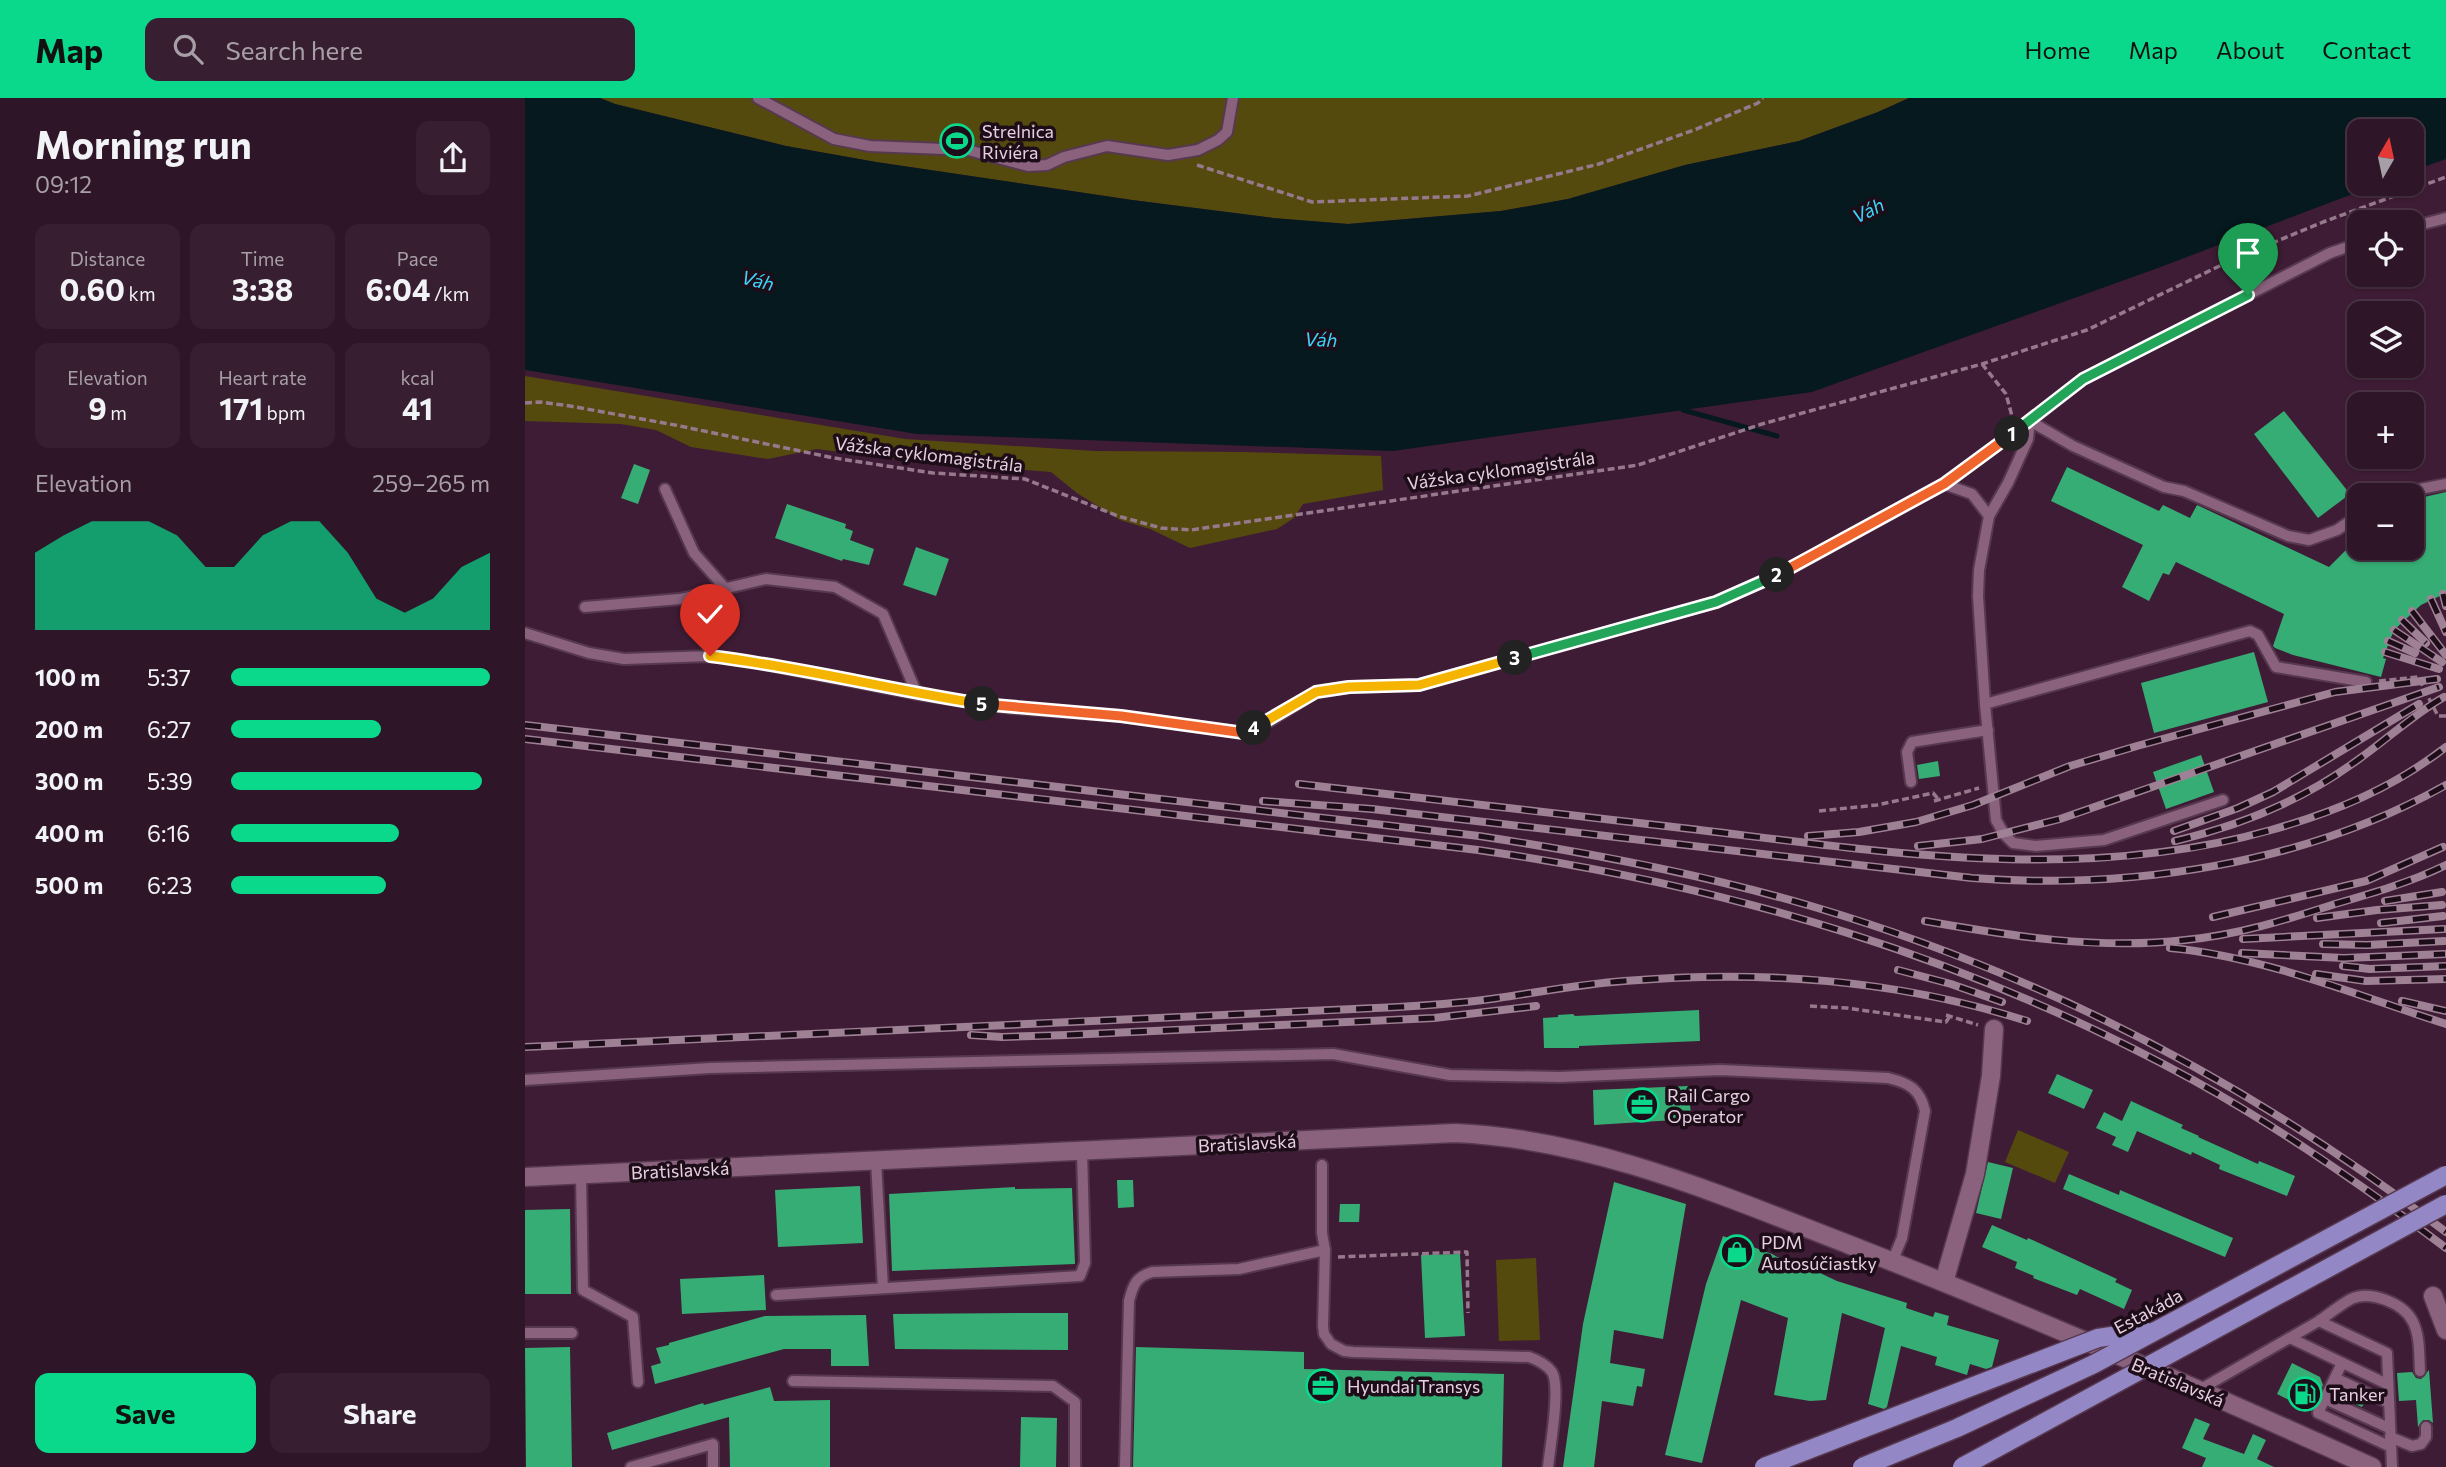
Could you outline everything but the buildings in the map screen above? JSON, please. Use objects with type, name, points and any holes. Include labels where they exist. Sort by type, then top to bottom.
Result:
[{"type":"main road","name":"Estakáda","points":[[1863,1467],[2021,1399],[2159,1329],[2446,1175]]},
{"type":"main road","points":[[1962,1467],[2446,1204]]},
{"type":"main road","points":[[1764,1467],[2098,1338],[2159,1329]]},
{"type":"street","points":[[1944,1283],[1975,1174],[1991,1076],[1994,1029]]},
{"type":"street","name":"Bratislavská","points":[[525,1177],[1455,1133],[1493,1135],[1582,1150],[1700,1187],[1944,1283],[2199,1390],[2372,1467]]},
{"type":"street","points":[[2433,1296],[2446,1330]]},
{"type":"lane","points":[[758,98],[834,139],[870,146],[968,150],[1028,166],[1047,165],[1064,157],[1107,146],[1168,155],[1198,149],[1219,140],[1227,132],[1233,98]]},
{"type":"lane","points":[[2424,224],[2446,218]]},
{"type":"lane","points":[[525,633],[589,653],[624,659],[710,656],[917,694],[1012,708],[1121,716],[1244,733],[1316,692],[1349,687],[1419,685],[1716,602],[1782,573],[1944,484],[2083,379],[2330,253],[2347,247]]},
{"type":"lane","points":[[2030,421],[2073,446],[2152,482],[2184,491],[2288,536],[2309,540],[2337,530],[2347,523]]},
{"type":"lane","points":[[2030,421],[2028,439],[1989,516],[1979,570],[1978,596],[1985,704],[1996,820],[2013,843],[2036,846],[2104,840],[2223,800]]},
{"type":"lane","points":[[1944,484],[1972,495],[1989,516]]},
{"type":"lane","points":[[2424,488],[2446,484]]},
{"type":"lane","points":[[666,489],[694,553],[725,589]]},
{"type":"lane","points":[[585,607],[680,599],[766,579],[835,587],[883,614],[917,694]]},
{"type":"lane","points":[[1985,704],[2251,631],[2258,635],[2276,667],[2366,682]]},
{"type":"lane","points":[[1912,782],[1906,752],[1912,742],[1988,730]]},
{"type":"lane","points":[[525,1080],[723,1067],[1333,1054],[1450,1074],[1560,1077],[1720,1070],[1888,1078],[1912,1086],[1919,1093],[1925,1111],[1902,1238],[1892,1262]]},
{"type":"lane","points":[[776,1295],[1080,1276],[1085,1264],[1082,1151]]},
{"type":"lane","points":[[876,1161],[883,1288]]},
{"type":"lane","points":[[1322,1166],[1322,1233],[1325,1250],[1323,1326],[1327,1340],[1337,1348],[1353,1352],[1529,1357],[1542,1362],[1552,1373],[1556,1386],[1548,1467]]},
{"type":"lane","points":[[581,1175],[583,1290],[633,1317],[638,1382]]},
{"type":"lane","points":[[1125,1467],[1129,1301],[1136,1281],[1152,1272],[1239,1269],[1325,1250]]},
{"type":"lane","points":[[2199,1390],[2319,1321],[2351,1299],[2364,1295],[2379,1297],[2400,1308],[2412,1319],[2417,1333],[2420,1371]]},
{"type":"lane","points":[[2319,1321],[2386,1353],[2392,1467]]},
{"type":"lane","points":[[525,1333],[572,1333]]},
{"type":"lane","points":[[2290,1338],[2388,1384]]},
{"type":"lane","points":[[2342,1363],[2318,1413],[2412,1446],[2421,1444],[2426,1437],[2426,1427]]},
{"type":"lane","points":[[2335,1378],[2389,1403]]},
{"type":"lane","points":[[793,1381],[1053,1386],[1075,1402],[1075,1467]]},
{"type":"lane","points":[[2325,1399],[2390,1437]]},
{"type":"lane","points":[[631,1467],[713,1444],[713,1467]]},
{"type":"path","points":[[1168,155],[1312,202],[1468,196],[1599,164],[1694,130],[1758,103],[1763,98]]},
{"type":"path","name":"Vážska cyklomagistrála","points":[[525,403],[570,406],[834,458],[933,473],[1025,479],[1118,516],[1161,528],[1191,530],[1638,465],[1762,424],[1982,364],[2087,330],[2234,259],[2323,222],[2446,177]]},
{"type":"path","points":[[1982,364],[2005,394],[2016,430]]},
{"type":"path","points":[[2366,682],[2417,677],[2438,716],[2446,716]]},
{"type":"path","points":[[1819,811],[1877,805],[1933,793],[1937,801],[1992,784]]},
{"type":"path","points":[[1810,1006],[1946,1021],[1948,1016],[1994,1029]]},
{"type":"path","points":[[1336,1257],[1467,1252],[1468,1313]]},
{"type":"shaded area","points":[[600,98],[1909,98],[1799,141],[1685,165],[1568,199],[1501,211],[1348,224],[1273,218],[1132,200],[876,162],[786,146]]},
{"type":"shaded area","points":[[525,376],[905,439],[1095,451],[1381,456],[1383,490],[1303,504],[1294,518],[1277,529],[1190,548],[1150,529],[1120,520],[1077,493],[1051,472],[903,460],[817,449],[768,459],[691,447],[656,430],[621,424],[525,421]]},
{"type":"shaded area","points":[[2018,1130],[2069,1152],[2055,1183],[2005,1162]]},
{"type":"shaded area","points":[[1536,1258],[1540,1340],[1499,1341],[1496,1260]]},
{"type":"water","name":"Váh","points":[[525,98],[600,98],[786,146],[876,162],[1132,200],[1273,218],[1348,224],[1501,211],[1568,199],[1685,165],[1799,141],[1909,98],[2446,98],[2446,159],[2424,167],[2424,119],[2347,119],[2347,196],[2158,268],[1812,392],[1393,451],[917,434],[525,370]]},
{"type":"waterway","points":[[1683,410],[1777,436]]},
{"type":"railway","points":[[2443,594],[2446,606]]},
{"type":"railway","points":[[2431,599],[2446,632]]},
{"type":"railway","points":[[2412,611],[2446,655]]},
{"type":"railway","points":[[2402,620],[2426,643]]},
{"type":"railway","points":[[2394,630],[2442,662]]},
{"type":"railway","points":[[2388,641],[2415,653]]},
{"type":"railway","points":[[2385,652],[2439,669]]},
{"type":"railway","points":[[1808,836],[1859,832],[1916,822],[1973,805],[2070,766],[2137,746],[2335,692],[2437,679]]},
{"type":"railway","points":[[1918,846],[1982,839],[2060,819],[2439,687]]},
{"type":"railway","points":[[2175,841],[2245,820],[2311,790],[2332,778],[2444,697]]},
{"type":"railway","points":[[2174,831],[2273,792],[2419,704]]},
{"type":"railway","points":[[525,725],[1479,836],[1646,865],[1729,884],[1811,906],[1897,934],[1981,965],[2063,1001],[2143,1040],[2299,1129],[2446,1232]]},
{"type":"railway","points":[[525,739],[1478,850],[1572,865],[1756,906],[1846,932],[1935,963],[2022,997],[2108,1036],[2259,1118],[2354,1181],[2446,1248]]},
{"type":"railway","points":[[1299,784],[1909,854],[2055,859],[2127,856],[2199,846],[2271,830],[2363,797],[2405,775],[2446,747]]},
{"type":"railway","points":[[1263,801],[1372,809],[1972,878],[2032,881],[2155,875],[2216,866],[2335,835],[2392,812],[2446,785]]},
{"type":"railway","points":[[2213,917],[2366,881],[2443,847]]},
{"type":"railway","points":[[1925,921],[2054,940],[2120,943],[2185,940],[2223,935],[2280,921],[2392,887],[2446,865]]},
{"type":"railway","points":[[2385,901],[2442,892]]},
{"type":"railway","points":[[2317,918],[2442,905]]},
{"type":"railway","points":[[2381,923],[2443,916]]},
{"type":"railway","points":[[2243,939],[2444,929]]},
{"type":"railway","points":[[2323,944],[2444,941]]},
{"type":"railway","points":[[2170,948],[2275,968],[2446,1024]]},
{"type":"railway","points":[[2242,953],[2344,958],[2445,954]]},
{"type":"railway","points":[[2343,966],[2370,969],[2446,966]]},
{"type":"railway","points":[[1898,970],[1951,984],[2002,1002]]},
{"type":"railway","points":[[2316,974],[2366,981],[2446,979]]},
{"type":"railway","points":[[525,1047],[1398,1007],[1473,1001],[1608,982],[1727,977],[1828,981],[1878,987],[1928,995],[2027,1021]]},
{"type":"railway","points":[[2402,1001],[2446,1011]]},
{"type":"railway","points":[[971,1035],[1067,1035],[1434,1018],[1536,1006]]},
{"type":"place","name":"Strelnica Riviéra","points":[[957,141]]},
{"type":"place","name":"Rail Cargo Operator","points":[[1642,1105]]},
{"type":"place","name":"PDM Autosúčiastky","points":[[1737,1252]]},
{"type":"place","name":"Hyundai Transys","points":[[1323,1386]]},
{"type":"place","name":"Tanker","points":[[2305,1394]]},
{"type":"route","points":[[710,656],[917,694],[1012,708],[1121,716],[1244,733],[1316,692],[1349,687],[1419,685],[1716,602],[1782,573],[1944,484],[2083,379],[2248,295]]}]
